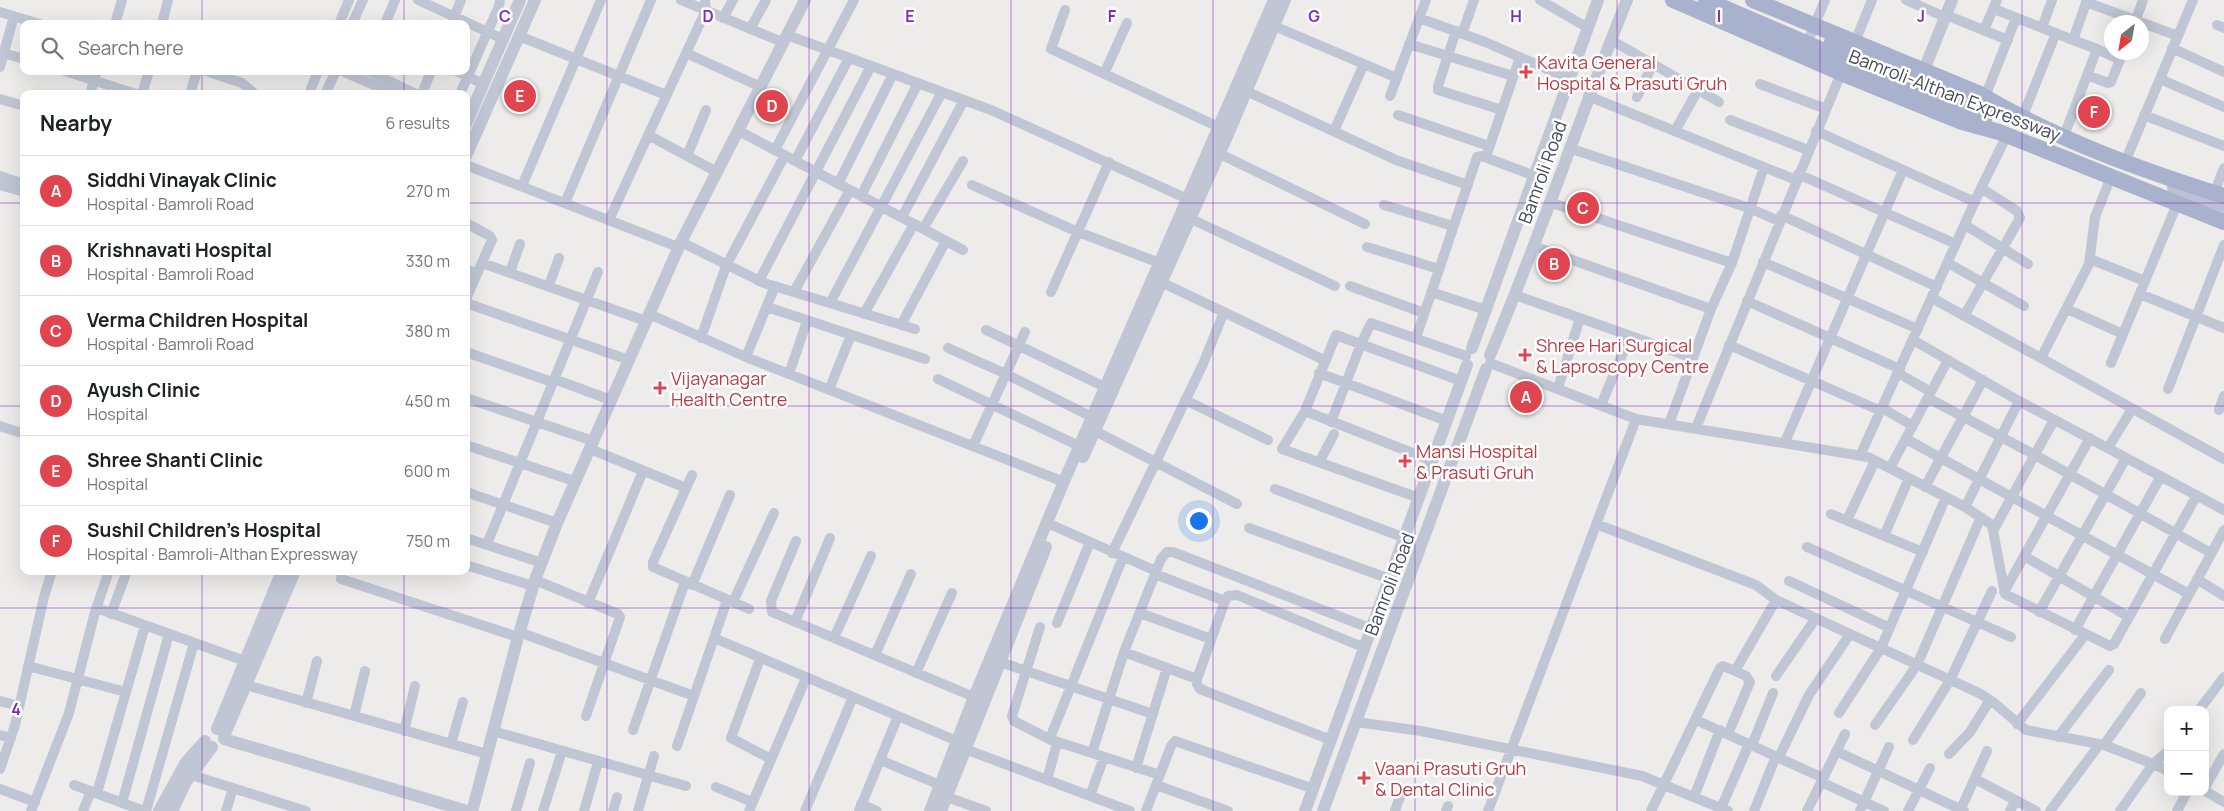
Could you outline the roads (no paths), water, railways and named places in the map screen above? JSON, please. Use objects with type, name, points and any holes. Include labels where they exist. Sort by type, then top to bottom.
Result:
[{"type":"main road","name":"Bamroli-Althan Expressway","points":[[1673,0],[1801,56],[1962,122],[2003,134],[2224,222]]},
{"type":"main road","points":[[1706,0],[1987,109],[2018,116],[2125,162],[2221,198]]},
{"type":"main road","points":[[1733,0],[1987,109],[2003,134]]},
{"type":"main road","name":"Bamroli-Althan Expressway","points":[[1753,0],[1769,3],[1814,26],[1924,70],[1987,109]]},
{"type":"main road","points":[[2061,135],[2074,148],[2119,168],[2221,198]]},
{"type":"main road","points":[[2050,153],[2068,154],[2224,214]]},
{"type":"street","points":[[116,20],[122,0]]},
{"type":"street","points":[[163,20],[168,0]]},
{"type":"street","points":[[340,20],[349,0]]},
{"type":"street","points":[[355,20],[363,0]]},
{"type":"street","points":[[387,20],[395,0]]},
{"type":"street","points":[[418,0],[452,20],[461,0]]},
{"type":"street","points":[[470,72],[500,6],[500,0]]},
{"type":"street","points":[[470,115],[520,0]]},
{"type":"street","points":[[471,130],[519,36],[535,0]]},
{"type":"street","points":[[522,186],[601,0]]},
{"type":"street","points":[[565,203],[651,0]]},
{"type":"street","points":[[682,0],[706,5],[723,18],[750,30],[827,50],[991,110],[1192,200]]},
{"type":"street","points":[[723,18],[733,0]]},
{"type":"street","points":[[750,30],[766,0]]},
{"type":"street","points":[[217,740],[470,810],[488,754],[518,634],[556,523],[679,245],[806,0]]},
{"type":"street","points":[[775,150],[854,0]]},
{"type":"street","points":[[941,811],[947,797],[974,696],[1105,387],[1224,130],[1274,0]]},
{"type":"street","points":[[930,811],[940,785],[1000,662],[1054,526],[1161,282],[1163,264],[1189,218],[1192,200],[1218,154],[1224,130],[1246,91],[1285,0]]},
{"type":"street","points":[[1390,96],[1426,0]]},
{"type":"street","points":[[1474,0],[1447,56],[1438,90],[1502,110]]},
{"type":"street","points":[[1540,0],[1588,28]]},
{"type":"street","name":"Bamroli Road","points":[[1305,811],[1598,0]]},
{"type":"street","name":"Bamroli Road","points":[[1323,811],[1588,96],[1626,0]]},
{"type":"street","points":[[1801,56],[1825,0]]},
{"type":"street","points":[[1855,42],[1872,0]]},
{"type":"street","points":[[1906,0],[2008,40]]},
{"type":"street","points":[[1924,70],[1952,0]]},
{"type":"street","points":[[2042,28],[2052,0]]},
{"type":"street","points":[[2137,15],[2142,0]]},
{"type":"street","points":[[2125,162],[2192,0]]},
{"type":"street","points":[[2073,40],[2087,1],[2121,15]]},
{"type":"street","points":[[1984,30],[1995,4],[2016,18],[2104,51]]},
{"type":"street","points":[[609,220],[686,54],[706,5]]},
{"type":"street","points":[[1065,10],[1051,49],[1224,130]]},
{"type":"street","points":[[0,12],[27,20]]},
{"type":"street","points":[[0,67],[2,52],[14,16]]},
{"type":"street","points":[[1419,18],[1520,57],[1570,79]]},
{"type":"street","points":[[1987,109],[2016,18]]},
{"type":"street","points":[[1104,74],[1127,23]]},
{"type":"street","points":[[470,26],[503,39]]},
{"type":"street","points":[[1274,26],[1397,78]]},
{"type":"street","points":[[2149,26],[2178,36]]},
{"type":"street","points":[[2018,116],[2056,33]]},
{"type":"street","points":[[519,36],[666,95]]},
{"type":"street","points":[[1611,40],[1719,102]]},
{"type":"street","points":[[1409,44],[1513,76]]},
{"type":"street","points":[[2172,48],[2224,72]]},
{"type":"street","points":[[2061,135],[2096,49]]},
{"type":"street","points":[[2,52],[20,58]]},
{"type":"street","points":[[686,54],[761,86]]},
{"type":"street","points":[[1486,157],[1520,57]]},
{"type":"street","points":[[795,161],[849,58]]},
{"type":"street","points":[[2087,75],[2108,83],[2111,82],[2119,60]]},
{"type":"street","points":[[1334,131],[1364,64]]},
{"type":"street","points":[[1637,98],[1653,64]]},
{"type":"street","points":[[759,281],[871,66]]},
{"type":"street","points":[[1696,428],[1841,72]]},
{"type":"street","points":[[838,184],[893,74]]},
{"type":"street","points":[[143,90],[148,75]]},
{"type":"street","points":[[191,90],[196,75]]},
{"type":"street","points":[[218,75],[242,83],[250,90]]},
{"type":"street","points":[[311,90],[316,75]]},
{"type":"street","points":[[327,90],[334,75]]},
{"type":"street","points":[[350,75],[378,90]]},
{"type":"street","points":[[376,75],[408,90]]},
{"type":"street","points":[[424,90],[429,75]]},
{"type":"street","points":[[91,90],[95,76],[127,90]]},
{"type":"street","points":[[462,90],[468,76],[483,84]]},
{"type":"street","points":[[2160,79],[2224,108]]},
{"type":"street","points":[[861,196],[918,83]]},
{"type":"street","points":[[1760,84],[1826,109]]},
{"type":"street","points":[[1675,131],[1698,90]]},
{"type":"street","points":[[1246,91],[1396,160],[1468,185]]},
{"type":"street","points":[[830,303],[942,92]]},
{"type":"street","points":[[1588,96],[1764,167],[1797,177],[1885,212],[1956,244]]},
{"type":"street","points":[[0,99],[20,105]]},
{"type":"street","points":[[902,217],[964,100]]},
{"type":"street","points":[[687,156],[706,110]]},
{"type":"street","points":[[1398,115],[1489,146]]},
{"type":"street","points":[[2144,115],[2224,146]]},
{"type":"street","points":[[1730,120],[1808,150]]},
{"type":"street","points":[[1816,131],[1975,202]]},
{"type":"street","points":[[739,132],[963,250]]},
{"type":"street","points":[[1860,456],[1965,225],[2003,134]]},
{"type":"street","points":[[648,135],[717,172]]},
{"type":"street","points":[[1569,148],[1780,218],[1867,254],[1937,287]]},
{"type":"street","points":[[1218,154],[1365,224]]},
{"type":"street","points":[[701,338],[726,266],[785,155]]},
{"type":"street","points":[[1416,338],[1477,157],[1486,157],[1535,176]]},
{"type":"street","points":[[864,314],[918,226],[963,161]]},
{"type":"street","points":[[1051,292],[1110,162]]},
{"type":"street","points":[[470,166],[679,245],[759,281],[915,329]]},
{"type":"street","points":[[1669,424],[1712,309],[1732,263],[1764,167]]},
{"type":"street","points":[[2221,198],[2224,168]]},
{"type":"street","points":[[1785,442],[1903,170]]},
{"type":"street","points":[[0,176],[20,183]]},
{"type":"street","points":[[2041,358],[2086,271],[2090,259],[2095,217],[2111,177]]},
{"type":"street","points":[[0,185],[20,191]]},
{"type":"street","points":[[972,185],[1078,232],[1163,264]]},
{"type":"street","points":[[1964,316],[2019,222],[2019,214],[1981,188]]},
{"type":"street","points":[[794,292],[850,190]]},
{"type":"street","points":[[1549,202],[1732,263]]},
{"type":"street","points":[[1384,204],[1453,226]]},
{"type":"street","points":[[2111,363],[2177,204]]},
{"type":"street","points":[[1189,218],[1335,286]]},
{"type":"street","points":[[470,225],[492,237],[470,291]]},
{"type":"street","points":[[1965,225],[2028,264]]},
{"type":"street","points":[[901,325],[946,241]]},
{"type":"street","points":[[510,272],[520,244]]},
{"type":"street","points":[[2168,389],[2224,245]]},
{"type":"street","points":[[1533,246],[1712,309]]},
{"type":"street","points":[[1367,247],[1439,269]]},
{"type":"street","points":[[548,285],[559,258]]},
{"type":"street","points":[[2090,259],[2145,281]]},
{"type":"street","points":[[1762,262],[1918,329]]},
{"type":"street","points":[[482,263],[701,338],[746,358],[1064,482]]},
{"type":"street","points":[[1948,263],[2024,306]]},
{"type":"street","points":[[470,271],[478,274]]},
{"type":"street","points":[[487,544],[598,272]]},
{"type":"street","points":[[1161,282],[1324,360]]},
{"type":"street","points":[[746,358],[775,286]]},
{"type":"street","points":[[1350,286],[1424,313]]},
{"type":"street","points":[[1431,292],[1486,310]]},
{"type":"street","points":[[2140,294],[2224,328]]},
{"type":"street","points":[[1515,295],[1693,358]]},
{"type":"street","points":[[1932,298],[2224,460]]},
{"type":"street","points":[[1747,301],[1899,371],[1963,417],[2070,474],[2176,534],[2217,550]]},
{"type":"street","points":[[470,304],[629,360]]},
{"type":"street","points":[[766,307],[924,360]]},
{"type":"street","points":[[2067,309],[2124,334]]},
{"type":"street","points":[[1112,553],[1203,364],[1224,312]]},
{"type":"street","points":[[1558,388],[1580,318]]},
{"type":"street","points":[[789,374],[808,320]]},
{"type":"street","points":[[1332,422],[1361,344],[1371,323],[1468,356],[1475,372],[1489,362]]},
{"type":"street","points":[[986,330],[1018,347],[1105,387]]},
{"type":"street","points":[[973,446],[1025,332]]},
{"type":"street","points":[[829,390],[851,335]]},
{"type":"street","points":[[1419,498],[1282,449],[1305,411],[1324,360],[1336,335],[1461,381]]},
{"type":"street","points":[[1601,405],[1630,336]]},
{"type":"street","points":[[1913,340],[2019,401],[2224,510]]},
{"type":"street","points":[[1729,345],[1881,409],[1913,426]]},
{"type":"street","points":[[1468,356],[1481,347],[1489,362],[1636,419],[1785,442],[1860,456],[1875,461],[1965,507],[1992,524],[2004,592]]},
{"type":"street","points":[[948,348],[1006,374],[1092,417]]},
{"type":"street","points":[[470,353],[611,400]]},
{"type":"street","points":[[1890,468],[1948,360]]},
{"type":"street","points":[[1319,373],[1447,421]]},
{"type":"street","points":[[938,379],[1079,446]]},
{"type":"street","points":[[1926,487],[1983,380]]},
{"type":"street","points":[[2218,410],[2224,396]]},
{"type":"street","points":[[470,399],[536,421],[591,445],[643,471],[686,488]]},
{"type":"street","points":[[1186,400],[1268,440]]},
{"type":"street","points":[[1965,507],[2019,401]]},
{"type":"street","points":[[2108,448],[2132,408]]},
{"type":"street","points":[[1305,411],[1432,461]]},
{"type":"street","points":[[1488,811],[1510,748],[1636,419]]},
{"type":"street","points":[[1994,529],[2054,420]]},
{"type":"street","points":[[0,426],[20,433]]},
{"type":"street","points":[[1095,431],[1237,504]]},
{"type":"street","points":[[1322,463],[1322,457],[1334,434]]},
{"type":"street","points":[[2004,592],[2090,438]]},
{"type":"street","points":[[1906,439],[2189,594]]},
{"type":"street","points":[[470,446],[574,481]]},
{"type":"street","points":[[2040,612],[2126,458]]},
{"type":"street","points":[[1847,520],[1875,461]]},
{"type":"street","points":[[588,603],[643,471]]},
{"type":"street","points":[[692,475],[652,565],[654,569],[749,609]]},
{"type":"street","points":[[2074,630],[2161,476]]},
{"type":"street","points":[[1884,536],[1909,478]]},
{"type":"street","points":[[1276,489],[1405,538]]},
{"type":"street","points":[[470,493],[556,523]]},
{"type":"street","points":[[633,730],[649,679],[688,583],[730,495]]},
{"type":"street","points":[[2004,592],[2074,630],[2110,646],[2114,644],[2197,495]]},
{"type":"street","points":[[1839,713],[1881,648],[1946,497]]},
{"type":"street","points":[[677,746],[714,638],[730,601],[774,513]]},
{"type":"street","points":[[1831,514],[1923,552]]},
{"type":"street","points":[[1875,725],[1917,665],[1982,517]]},
{"type":"street","points":[[1596,524],[1756,585],[1776,600],[1990,700],[2017,724],[2034,733],[2101,745],[2164,769]]},
{"type":"street","points":[[1054,526],[1225,602]]},
{"type":"street","points":[[1249,528],[1390,580]]},
{"type":"street","points":[[2165,639],[2197,579],[2217,550],[2224,530]]},
{"type":"street","points":[[795,622],[830,538]]},
{"type":"street","points":[[470,539],[542,563]]},
{"type":"street","points":[[796,541],[770,606],[772,612],[974,696]]},
{"type":"street","points":[[1056,623],[1090,542]]},
{"type":"street","points":[[1807,547],[1906,589],[2011,637]]},
{"type":"street","points":[[1092,753],[1124,652],[1163,554],[1173,552],[1372,629]]},
{"type":"street","points":[[834,638],[871,556]]},
{"type":"street","points":[[2024,556],[2129,616]]},
{"type":"street","points":[[1052,740],[1122,557]]},
{"type":"street","points":[[470,566],[534,583],[618,614],[620,617],[586,716]]},
{"type":"street","points":[[875,656],[911,574]]},
{"type":"street","points":[[0,770],[11,738],[51,575]]},
{"type":"street","points":[[0,789],[33,806],[69,713],[96,608],[108,575]]},
{"type":"street","points":[[112,614],[126,575]]},
{"type":"street","points":[[158,811],[181,769],[217,740],[245,661],[280,575]]},
{"type":"street","points":[[175,810],[191,775],[217,740],[246,685],[293,575]]},
{"type":"street","points":[[341,575],[340,579],[518,634],[694,696]]},
{"type":"street","points":[[2197,579],[2224,596]]},
{"type":"street","points":[[1789,581],[1890,628]]},
{"type":"street","points":[[1913,740],[1950,680],[1992,591]]},
{"type":"street","points":[[916,673],[952,594]]},
{"type":"street","points":[[1332,740],[1205,692],[1197,684],[1197,679],[1211,639],[1228,596],[1236,595],[1365,648]]},
{"type":"street","points":[[1735,671],[1776,600]]},
{"type":"street","points":[[96,608],[245,661]]},
{"type":"street","points":[[1140,613],[1211,639]]},
{"type":"street","points":[[1776,676],[1816,618]]},
{"type":"street","points":[[84,811],[94,792],[145,626]]},
{"type":"street","points":[[1040,627],[1012,719],[1052,740],[1136,768],[1158,780],[1228,811]]},
{"type":"street","points":[[122,803],[169,634]]},
{"type":"street","points":[[1754,811],[1777,757],[1809,695],[1850,634]]},
{"type":"street","points":[[2017,724],[2085,635]]},
{"type":"street","points":[[714,638],[898,716],[961,745],[1130,811]]},
{"type":"street","points":[[74,785],[145,811],[194,643]]},
{"type":"street","points":[[1124,652],[1197,679]]},
{"type":"street","points":[[760,658],[731,738],[771,759]]},
{"type":"street","points":[[306,703],[317,661]]},
{"type":"street","points":[[1000,662],[1153,714]]},
{"type":"street","points":[[28,666],[126,692]]},
{"type":"street","points":[[1651,811],[1720,668],[1723,666],[1746,676],[1750,682],[1694,797]]},
{"type":"street","points":[[1136,768],[1167,668]]},
{"type":"street","points":[[2058,737],[2109,670]]},
{"type":"street","points":[[354,716],[365,671]]},
{"type":"street","points":[[2203,706],[2220,690],[2224,677]]},
{"type":"street","points":[[716,787],[751,807],[806,678]]},
{"type":"street","points":[[246,685],[488,754]]},
{"type":"street","points":[[404,731],[414,686]]},
{"type":"street","points":[[1356,722],[1421,731],[1642,776],[1725,810],[1773,693]]},
{"type":"street","points":[[2050,811],[2141,693]]},
{"type":"street","points":[[805,811],[852,697]]},
{"type":"street","points":[[1950,754],[1970,732],[1990,700]]},
{"type":"street","points":[[0,701],[19,706]]},
{"type":"street","points":[[451,744],[463,702]]},
{"type":"street","points":[[878,811],[860,808],[898,716]]},
{"type":"street","points":[[1696,720],[1751,744],[1822,780],[1862,806],[1884,811]]},
{"type":"street","points":[[493,731],[686,786]]},
{"type":"street","points":[[1807,811],[1845,734]]},
{"type":"street","points":[[0,735],[11,738]]},
{"type":"street","points":[[217,740],[439,811]]},
{"type":"street","points":[[1048,780],[1057,746],[1052,740]]},
{"type":"street","points":[[1146,811],[1172,743],[1178,741],[1314,788]]},
{"type":"street","points":[[1862,806],[1889,747]]},
{"type":"street","points":[[543,811],[562,751]]},
{"type":"street","points":[[1836,751],[1962,811],[1987,751]]},
{"type":"street","points":[[2120,811],[2153,764],[2164,754]]},
{"type":"street","points":[[2209,780],[2224,754]]},
{"type":"street","points":[[638,811],[654,756]]},
{"type":"street","points":[[1090,796],[1104,757]]},
{"type":"street","points":[[880,760],[940,785]]},
{"type":"street","points":[[584,811],[598,762]]},
{"type":"street","points":[[516,811],[530,764]]},
{"type":"street","points":[[1908,811],[1930,768]]},
{"type":"street","points":[[191,775],[233,788],[275,806],[306,811]]},
{"type":"street","points":[[1975,779],[2036,811]]},
{"type":"street","points":[[226,811],[233,788]]},
{"type":"street","points":[[2209,793],[2224,802],[2220,811]]},
{"type":"street","points":[[1395,811],[1401,794]]},
{"type":"street","points":[[2178,811],[2185,796]]},
{"type":"street","points":[[947,797],[986,811]]},
{"type":"street","points":[[612,811],[617,798]]},
{"type":"street","points":[[2010,811],[2016,800]]},
{"type":"place","name":"Kavita General Hospital & Prasuti Gruh","points":[[1526,72]]},
{"type":"place","name":"Shree Shanti Clinic","points":[[520,96]]},
{"type":"place","name":"Ayush Clinic","points":[[772,106]]},
{"type":"place","name":"Sushil Children's Hospital","points":[[2094,112]]},
{"type":"place","name":"Verma Children Hospital","points":[[1583,208]]},
{"type":"place","name":"Krishnavati Hospital","points":[[1554,264]]},
{"type":"place","name":"Shree Hari Surgical & Laproscopy Centre","points":[[1525,355]]},
{"type":"place","name":"Vijayanagar Health Centre","points":[[660,388]]},
{"type":"place","name":"Siddhi Vinayak Clinic","points":[[1526,397]]},
{"type":"place","name":"Mansi Hospital & Prasuti Gruh","points":[[1405,461]]},
{"type":"place","name":"Vaani Prasuti Gruh & Dental Clinic","points":[[1364,778]]}]
